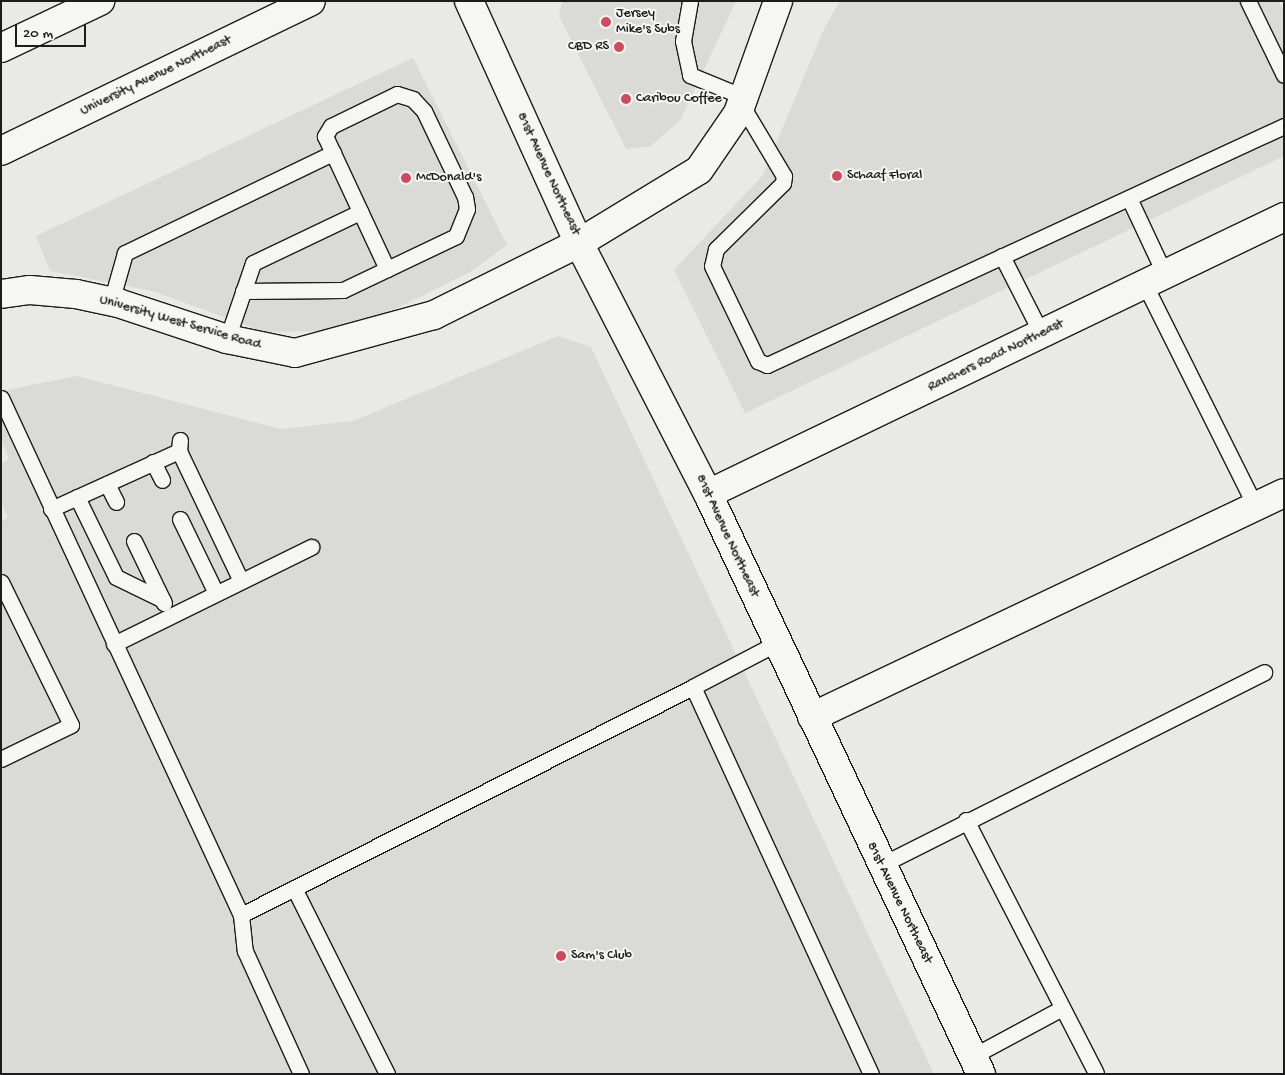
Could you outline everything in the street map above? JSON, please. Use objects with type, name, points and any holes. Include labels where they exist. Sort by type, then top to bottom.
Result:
[{"type":"street","points":[[1,48],[100,1]]},
{"type":"street","name":"University Avenue Northeast","points":[[1,151],[311,1]]},
{"type":"street","name":"81st Avenue Northeast","points":[[469,1],[579,243],[708,494],[881,865],[977,1065]]},
{"type":"street","name":"University West Service Road","points":[[1,294],[30,290],[111,302],[227,339],[295,353],[358,339],[434,315],[579,243],[699,170],[743,100],[778,1]]},
{"type":"street","name":"Ranchers Road Northeast","points":[[708,494],[1284,217]]},
{"type":"street","points":[[812,717],[1284,493]]},
{"type":"lane","points":[[690,1],[684,40],[690,75],[743,100],[784,176],[783,183],[716,249],[712,266],[758,361],[767,365],[1284,126]]},
{"type":"lane","points":[[1248,1],[1284,75]]},
{"type":"lane","points":[[243,291],[343,290],[387,269],[456,236],[463,226],[465,198],[424,111],[412,99],[397,94],[385,96],[331,126],[325,136],[387,269]]},
{"type":"lane","points":[[111,302],[125,253],[333,153]]},
{"type":"lane","points":[[1129,198],[1155,280],[1255,506]]},
{"type":"lane","points":[[227,339],[253,263],[360,212]]},
{"type":"lane","points":[[1002,256],[1042,335]]},
{"type":"lane","points":[[1,398],[51,510],[241,915],[245,951],[301,1074]]},
{"type":"lane","points":[[51,510],[153,462],[180,445],[241,581]]},
{"type":"lane","points":[[153,462],[162,480]]},
{"type":"lane","points":[[107,484],[116,502]]},
{"type":"lane","points":[[77,498],[116,577],[162,600]]},
{"type":"lane","points":[[180,519],[216,593]]},
{"type":"lane","points":[[134,541],[170,616]]},
{"type":"lane","points":[[114,644],[311,547]]},
{"type":"lane","points":[[1,582],[71,726],[1,759]]},
{"type":"lane","points":[[241,915],[778,643]]},
{"type":"lane","points":[[881,865],[966,820],[1264,672]]},
{"type":"lane","points":[[693,687],[871,1074]]},
{"type":"lane","points":[[966,820],[1096,1073]]},
{"type":"lane","points":[[294,888],[387,1074]]},
{"type":"lane","points":[[977,1065],[1062,1008]]},
{"type":"shaded area","points":[[562,1],[736,1],[681,119],[651,146],[626,149],[559,16]]},
{"type":"shaded area","points":[[840,1],[1279,1],[1284,12],[1284,156],[745,413],[674,270],[763,175],[823,31]]},
{"type":"shaded area","points":[[413,58],[507,245],[472,271],[379,317],[323,331],[266,332],[152,291],[50,271],[36,236]]},
{"type":"shaded area","points":[[558,336],[591,347],[934,1074],[1,1074],[1,522],[8,518],[1,501],[1,464],[9,459],[1,439],[1,391],[77,376],[281,429],[353,421]]},
{"type":"place","name":"Jersey Mike's Subs","points":[[606,22]]},
{"type":"place","name":"CBD RS","points":[[619,47]]},
{"type":"place","name":"Caribou Coffee","points":[[626,99]]},
{"type":"place","name":"Schaaf Floral","points":[[837,176]]},
{"type":"place","name":"McDonald's","points":[[406,178]]},
{"type":"place","name":"Sam's Club","points":[[561,956]]}]
